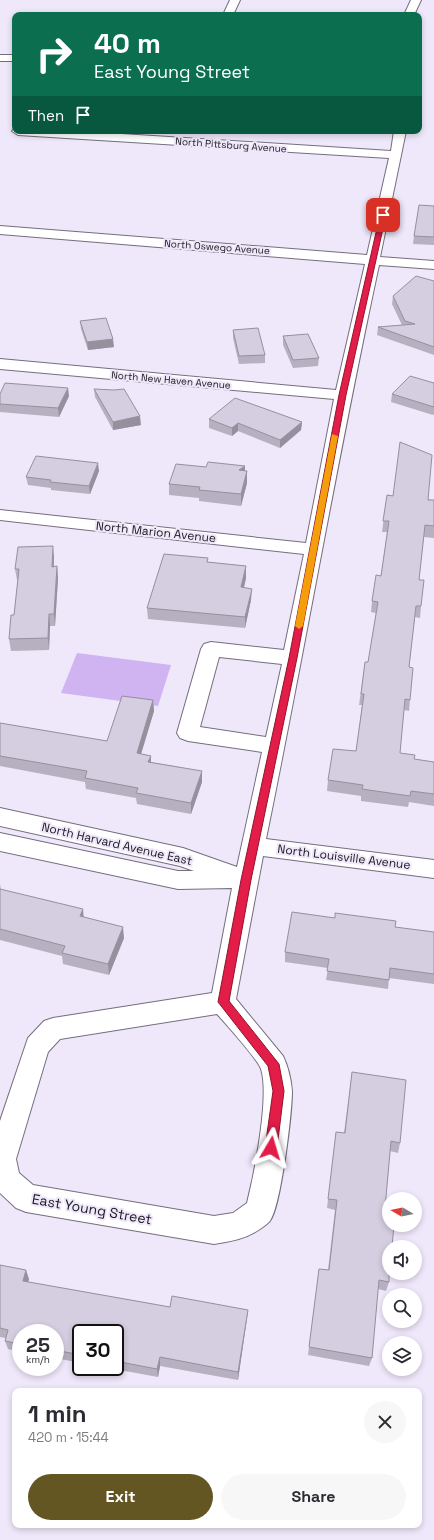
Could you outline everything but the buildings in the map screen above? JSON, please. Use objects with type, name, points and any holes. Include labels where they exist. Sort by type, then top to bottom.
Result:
[{"type":"street","points":[[229,12],[235,0]]},
{"type":"street","points":[[410,12],[416,0]]},
{"type":"street","points":[[0,58],[12,58]]},
{"type":"street","name":"North Pittsburg Avenue","points":[[61,134],[396,155]]},
{"type":"street","points":[[223,1002],[246,880],[293,658],[312,550],[343,395],[400,134]]},
{"type":"street","name":"North Oswego Avenue","points":[[0,230],[434,265]]},
{"type":"street","name":"North New Haven Avenue","points":[[0,364],[343,395]]},
{"type":"street","name":"North Marion Avenue","points":[[0,515],[312,550]]},
{"type":"street","points":[[275,746],[188,733],[210,649],[293,658]]},
{"type":"street","name":"North Harvard Avenue East","points":[[0,817],[183,857],[246,880]]},
{"type":"street","name":"North Harvard Avenue East","points":[[0,842],[178,880],[246,880]]},
{"type":"street","name":"North Louisville Avenue","points":[[254,846],[434,869]]},
{"type":"street","name":"East Young Street","points":[[223,1002],[274,1064],[278,1091],[268,1176],[259,1212],[239,1226],[214,1230],[26,1198],[8,1180],[2,1159],[37,1046],[53,1029],[223,1002]]},
{"type":"shaded area","points":[[77,653],[171,665],[158,706],[61,693]]},
{"type":"slow traffic","points":[[299,626],[312,550],[335,436]]},
{"type":"route","points":[[271,1148],[278,1091],[274,1064],[223,1002],[246,880],[293,658],[312,550],[343,395],[383,215]]}]
